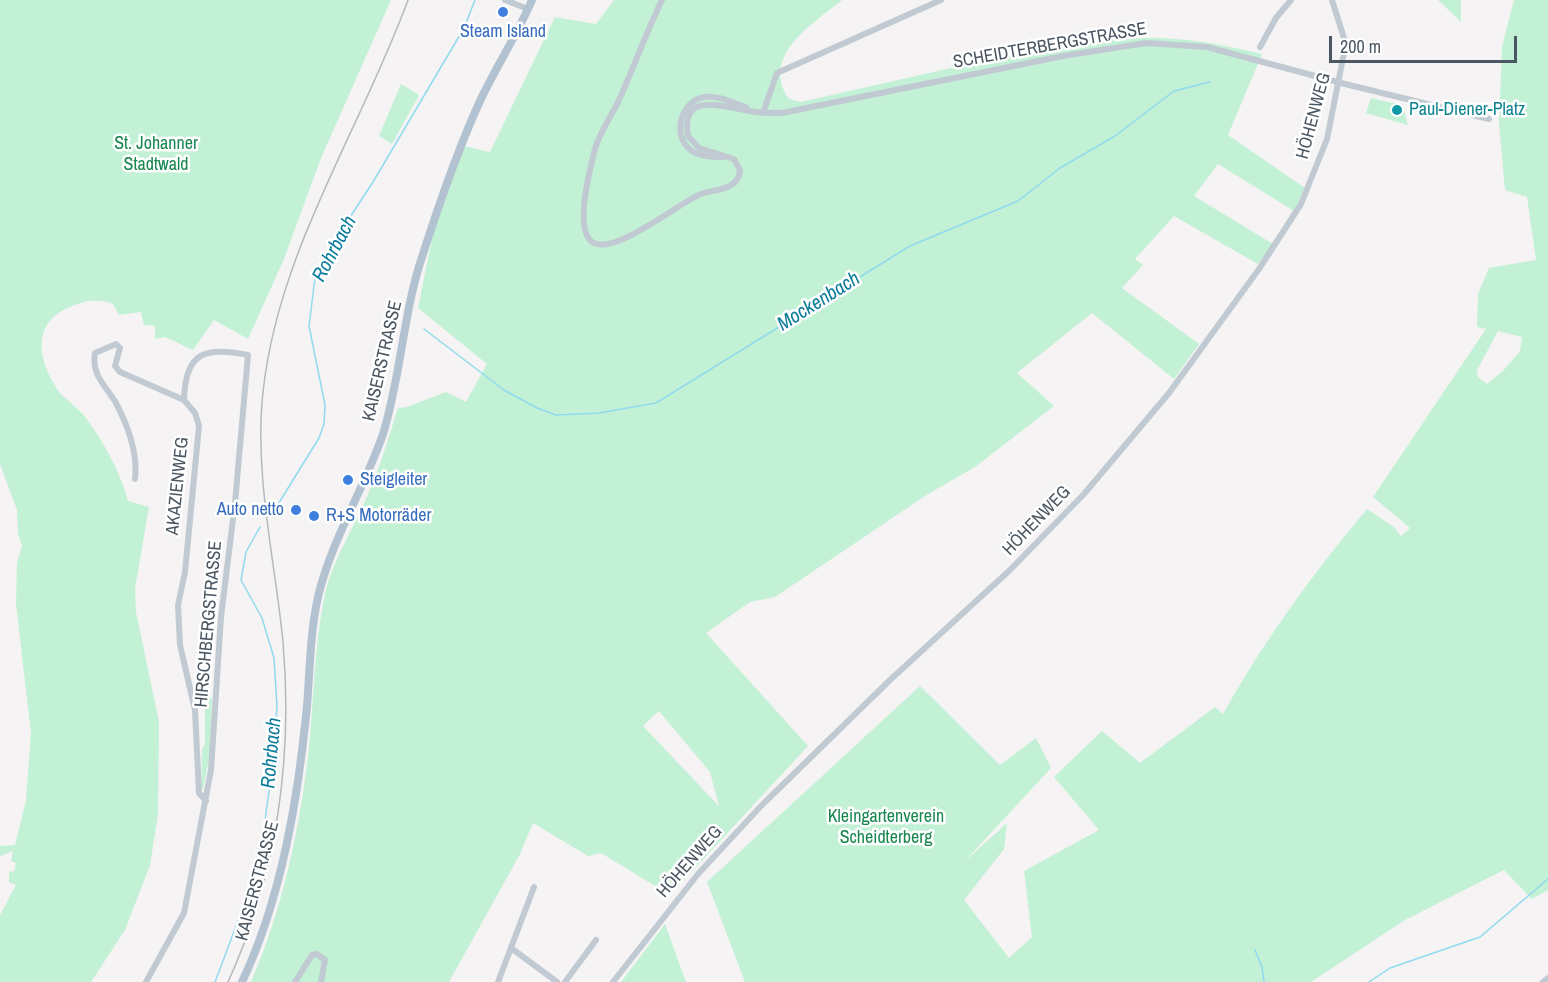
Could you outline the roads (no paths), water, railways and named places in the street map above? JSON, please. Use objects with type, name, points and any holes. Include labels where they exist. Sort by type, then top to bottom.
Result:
[{"type":"main road","name":"KAISERSTRASSE","points":[[242,982],[266,922],[287,834],[302,750],[311,640],[319,595],[328,566],[372,464],[388,417],[417,273],[436,215],[481,99],[532,0]]},
{"type":"street","points":[[505,0],[528,9]]},
{"type":"street","name":"SCHEIDTERBERGSTRASSE","points":[[662,0],[595,149],[583,216],[588,238],[598,244],[611,244],[692,199],[728,187],[739,178],[739,166],[734,159],[728,155],[704,150],[694,144],[687,129],[692,112],[706,103],[763,113],[801,110],[1063,56],[1146,43],[1207,47],[1329,80],[1338,85],[1489,118]]},
{"type":"street","points":[[763,113],[777,73],[940,0]]},
{"type":"street","points":[[1260,47],[1276,18],[1291,0]]},
{"type":"street","name":"HÖHENWEG","points":[[613,982],[698,874],[761,806],[890,680],[1010,570],[1084,495],[1149,418],[1222,320],[1295,214],[1323,152],[1344,53],[1344,38],[1332,0]]},
{"type":"street","points":[[135,479],[136,459],[121,413],[97,377],[95,353],[105,347],[119,345],[115,366],[120,372],[184,400]]},
{"type":"street","name":"HIRSCHBERGSTRASSE","points":[[146,982],[184,913],[206,801],[214,747],[221,617],[236,503],[248,355],[221,350],[208,351],[198,356],[185,377],[184,400]]},
{"type":"street","name":"AKAZIENWEG","points":[[184,400],[195,413],[199,434],[178,621],[180,645],[195,710],[200,793],[206,801]]},
{"type":"street","points":[[498,982],[534,887]]},
{"type":"street","points":[[565,982],[596,940]]},
{"type":"street","points":[[511,948],[557,982]]},
{"type":"street","points":[[296,982],[312,955],[317,954],[322,957],[325,967],[321,982]]},
{"type":"street","points":[[1543,982],[1548,978]]},
{"type":"waterway","name":"Rohrbach","points":[[272,514],[319,438],[324,424],[325,405],[309,326],[315,278],[337,237],[373,182],[464,28],[475,0]]},
{"type":"waterway","name":"Mockenbach","points":[[424,329],[504,390],[537,408],[556,415],[599,413],[656,403],[910,246],[1018,201],[1060,168],[1115,136],[1174,91],[1210,82]]},
{"type":"waterway","name":"Rohrbach","points":[[215,982],[249,892],[264,828],[273,761],[277,706],[274,658],[262,618],[241,580],[246,552],[260,527]]},
{"type":"waterway","points":[[1369,982],[1390,968],[1480,937],[1548,879]]},
{"type":"waterway","points":[[1255,950],[1262,967],[1264,982]]},
{"type":"railway","points":[[228,982],[259,900],[270,858],[278,815],[286,729],[283,642],[261,455],[263,392],[272,340],[285,290],[303,241],[389,49],[408,0]]},
{"type":"place","name":"Steam Island","points":[[503,12]]},
{"type":"place","name":"Paul-Diener-Platz","points":[[1397,110]]},
{"type":"place","name":"Steigleiter","points":[[348,480]]},
{"type":"place","name":"Auto netto","points":[[296,510]]},
{"type":"place","name":"R+S Motorräder","points":[[314,516]]},
{"type":"park label","name":"St. Johanner Stadtwald","points":[[156,154]]},
{"type":"park label","name":"Kleingartenverein Scheidterberg","points":[[886,827]]}]
